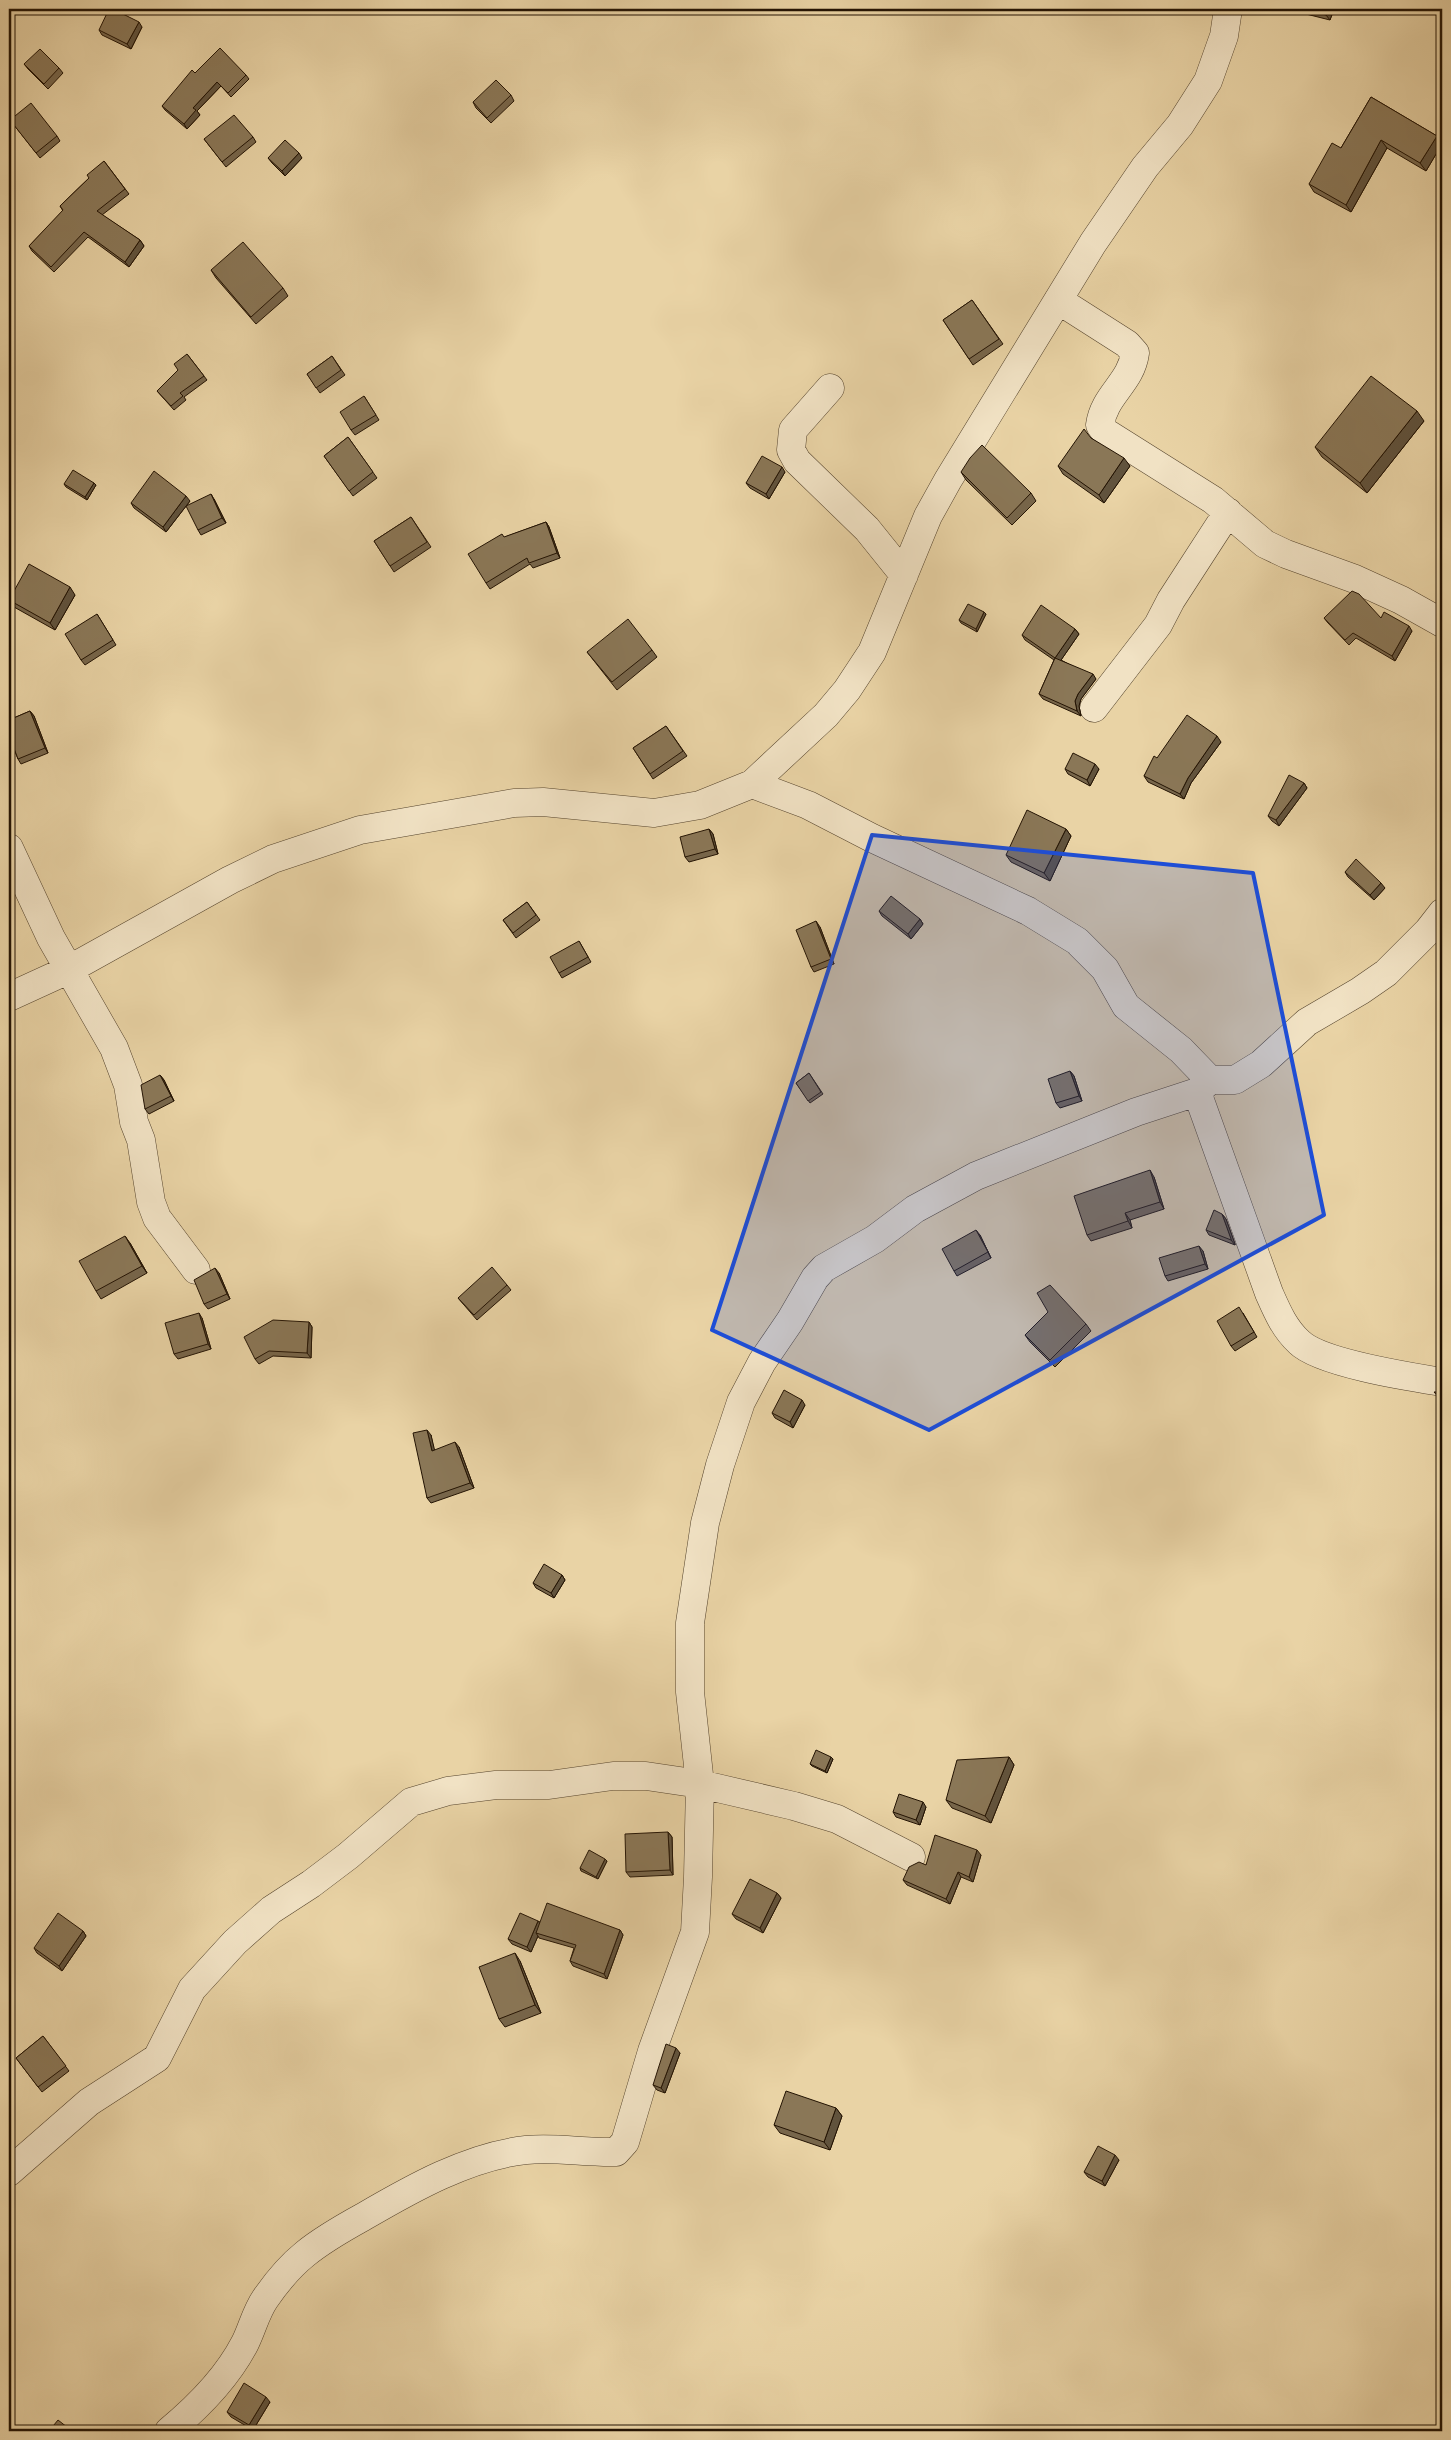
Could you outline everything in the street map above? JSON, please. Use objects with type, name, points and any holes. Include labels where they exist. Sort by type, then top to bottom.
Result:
[{"type":"street","points":[[9,997],[68,970],[230,880],[273,859],[360,830],[514,803],[544,802],[654,813],[700,805],[752,784],[826,715],[847,690],[872,652],[928,516],[1093,243],[1145,167],[1180,125],[1208,81],[1224,36],[1228,9]]},
{"type":"street","points":[[1058,300],[1126,344],[1135,353],[1134,364],[1128,378],[1102,413],[1100,424],[1105,432],[1186,482],[1228,512],[1250,534],[1265,544],[1286,554],[1363,583],[1401,600],[1442,623]]},
{"type":"street","points":[[830,388],[793,430],[791,450],[797,461],[867,529],[904,575]]},
{"type":"street","points":[[1094,708],[1158,625],[1228,512]]},
{"type":"street","points":[[752,784],[808,805],[872,838],[1028,911],[1077,941],[1105,969],[1126,1006],[1181,1050],[1203,1086],[1270,1293],[1282,1322],[1300,1344],[1320,1353],[1363,1367],[1442,1382]]},
{"type":"street","points":[[9,848],[50,938],[114,1048],[128,1086],[134,1122],[141,1140],[151,1202],[157,1218],[196,1270]]},
{"type":"street","points":[[169,2431],[190,2414],[227,2373],[244,2344],[264,2300],[284,2274],[305,2254],[344,2228],[415,2187],[496,2157],[524,2150],[556,2149],[592,2153],[616,2152],[625,2142],[652,2051],[694,1932],[698,1876],[700,1784],[690,1692],[690,1623],[704,1523],[720,1465],[741,1402],[762,1362],[790,1321],[815,1278],[824,1268],[875,1239],[915,1209],[976,1176],[1203,1086],[1235,1080],[1261,1064],[1307,1022],[1360,991],[1386,973],[1428,931],[1442,913]]},
{"type":"street","points":[[9,2172],[89,2102],[158,2058],[192,1989],[235,1942],[271,1910],[311,1884],[348,1856],[411,1802],[448,1791],[496,1785],[549,1785],[612,1776],[646,1776],[700,1784],[794,1806],[837,1819],[911,1857]]},
{"type":"highlighted area","points":[[872,835],[1253,873],[1324,1215],[929,1430],[712,1330]]},
{"type":"building","points":[[109,9],[113,9],[139,22],[127,44],[99,30]]},
{"type":"building","points":[[1301,9],[1328,9],[1326,15]]},
{"type":"building","points":[[220,48],[246,75],[228,93],[217,82],[193,108],[196,110],[184,124],[162,106],[192,70],[195,73]]},
{"type":"building","points":[[40,49],[59,68],[44,84],[24,64]]},
{"type":"building","points":[[496,80],[511,95],[487,118],[473,102]]},
{"type":"building","points":[[1371,97],[1437,136],[1420,163],[1381,140],[1346,205],[1309,184],[1332,143],[1341,148]]},
{"type":"building","points":[[31,103],[57,136],[36,153],[10,120]]},
{"type":"building","points":[[234,115],[253,137],[222,162],[204,139]]},
{"type":"building","points":[[285,140],[299,153],[282,171],[268,158]]},
{"type":"building","points":[[104,161],[125,189],[97,211],[140,240],[125,262],[84,232],[51,267],[29,246],[63,210],[60,206],[89,178],[87,175]]},
{"type":"building","points":[[243,242],[283,288],[251,317],[211,270]]},
{"type":"building","points":[[972,300],[999,339],[969,359],[943,320]]},
{"type":"building","points":[[187,354],[204,376],[180,393],[183,396],[171,406],[157,391],[178,370],[174,364]]},
{"type":"building","points":[[332,356],[341,370],[316,388],[307,374]]},
{"type":"building","points":[[1371,376],[1417,411],[1360,483],[1315,447]]},
{"type":"building","points":[[364,396],[376,415],[351,430],[340,412]]},
{"type":"building","points":[[1084,429],[1091,438],[1124,458],[1099,495],[1058,466]]},
{"type":"building","points":[[348,437],[373,472],[349,491],[324,456]]},
{"type":"building","points":[[982,445],[1031,493],[1007,518],[961,472]]},
{"type":"building","points":[[762,456],[782,467],[766,494],[746,483]]},
{"type":"building","points":[[73,470],[94,483],[85,497],[64,484]]},
{"type":"building","points":[[154,471],[186,496],[163,527],[131,503]]},
{"type":"building","points":[[211,494],[222,518],[198,530],[186,506]]},
{"type":"building","points":[[411,517],[427,542],[390,566],[374,541]]},
{"type":"building","points":[[546,522],[557,553],[529,563],[527,558],[486,583],[468,554],[502,534],[504,537]]},
{"type":"building","points":[[29,564],[70,587],[50,623],[9,600]]},
{"type":"building","points":[[1352,591],[1359,594],[1381,618],[1384,612],[1409,626],[1392,656],[1353,633],[1345,640],[1324,618]]},
{"type":"building","points":[[968,604],[984,612],[976,629],[959,620]]},
{"type":"building","points":[[1041,605],[1075,629],[1055,658],[1022,635]]},
{"type":"building","points":[[97,614],[113,640],[81,660],[65,634]]},
{"type":"building","points":[[628,619],[652,650],[612,682],[587,652]]},
{"type":"building","points":[[1055,658],[1093,674],[1078,694],[1075,701],[1077,711],[1039,694]]},
{"type":"building","points":[[30,711],[45,748],[18,759],[12,743],[9,744],[9,720]]},
{"type":"building","points":[[1187,715],[1217,736],[1188,778],[1180,794],[1144,776],[1154,756],[1157,758]]},
{"type":"building","points":[[666,726],[683,751],[650,774],[633,748]]},
{"type":"building","points":[[1073,753],[1095,764],[1087,780],[1065,769]]},
{"type":"building","points":[[1289,775],[1304,783],[1276,820],[1268,816]]},
{"type":"building","points":[[1027,810],[1066,829],[1044,873],[1006,855]]},
{"type":"building","points":[[709,829],[715,849],[685,857],[680,837]]},
{"type":"building","points":[[1356,859],[1381,883],[1370,895],[1345,872]]},
{"type":"building","points":[[891,896],[920,919],[908,934],[879,911]]},
{"type":"building","points":[[527,902],[536,915],[513,933],[503,920]]},
{"type":"building","points":[[816,921],[831,959],[811,967],[796,930]]},
{"type":"building","points":[[579,941],[588,957],[559,973],[550,957]]},
{"type":"building","points":[[1070,1071],[1079,1096],[1056,1103],[1048,1079]]},
{"type":"building","points":[[809,1073],[821,1092],[808,1101],[796,1083]]},
{"type":"building","points":[[160,1075],[171,1096],[145,1109],[141,1085]]},
{"type":"building","points":[[1150,1170],[1160,1202],[1125,1213],[1128,1221],[1087,1235],[1074,1196]]},
{"type":"building","points":[[1214,1210],[1222,1214],[1231,1240],[1206,1230]]},
{"type":"building","points":[[976,1230],[988,1252],[954,1271],[942,1249]]},
{"type":"building","points":[[125,1236],[142,1266],[96,1291],[79,1261]]},
{"type":"building","points":[[1199,1246],[1205,1264],[1165,1276],[1159,1258]]},
{"type":"building","points":[[492,1267],[507,1285],[474,1315],[458,1298]]},
{"type":"building","points":[[215,1268],[227,1294],[204,1304],[194,1280]]},
{"type":"building","points":[[1050,1285],[1086,1324],[1050,1360],[1025,1335],[1048,1312],[1037,1293]]},
{"type":"building","points":[[1239,1307],[1254,1332],[1231,1346],[1217,1321]]},
{"type":"building","points":[[199,1313],[208,1344],[174,1354],[165,1323]]},
{"type":"building","points":[[273,1320],[309,1322],[307,1353],[269,1351],[255,1359],[244,1337]]},
{"type":"building","points":[[784,1390],[802,1400],[790,1422],[772,1413]]},
{"type":"building","points":[[1434,1392],[1442,1392],[1442,1401]]},
{"type":"building","points":[[427,1430],[432,1451],[455,1442],[470,1483],[427,1498],[413,1433]]},
{"type":"building","points":[[544,1564],[562,1575],[551,1593],[533,1583]]},
{"type":"building","points":[[816,1750],[831,1757],[825,1771],[810,1764]]},
{"type":"building","points":[[1009,1757],[985,1816],[946,1800],[957,1760]]},
{"type":"building","points":[[899,1794],[923,1802],[916,1820],[893,1812]]},
{"type":"building","points":[[668,1832],[670,1870],[626,1872],[625,1834]]},
{"type":"building","points":[[935,1835],[977,1850],[969,1877],[958,1872],[946,1899],[903,1880],[909,1867],[919,1862],[926,1865]]},
{"type":"building","points":[[589,1850],[605,1859],[596,1877],[580,1868]]},
{"type":"building","points":[[750,1879],[777,1893],[760,1928],[732,1914]]},
{"type":"building","points":[[547,1903],[620,1930],[604,1974],[570,1961],[576,1945],[536,1933]]},
{"type":"building","points":[[58,1913],[83,1931],[59,1966],[34,1948]]},
{"type":"building","points":[[520,1913],[538,1921],[527,1947],[508,1939]]},
{"type":"building","points":[[515,1953],[535,2005],[499,2019],[479,1967]]},
{"type":"building","points":[[43,2036],[66,2066],[38,2087],[16,2058]]},
{"type":"building","points":[[666,2044],[676,2048],[661,2088],[653,2085]]},
{"type":"building","points":[[786,2091],[836,2108],[824,2142],[774,2125]]},
{"type":"building","points":[[1098,2146],[1115,2155],[1102,2181],[1084,2172]]},
{"type":"building","points":[[244,2383],[266,2397],[249,2425],[227,2412]]},
{"type":"building","points":[[58,2420],[72,2431],[49,2431]]}]
